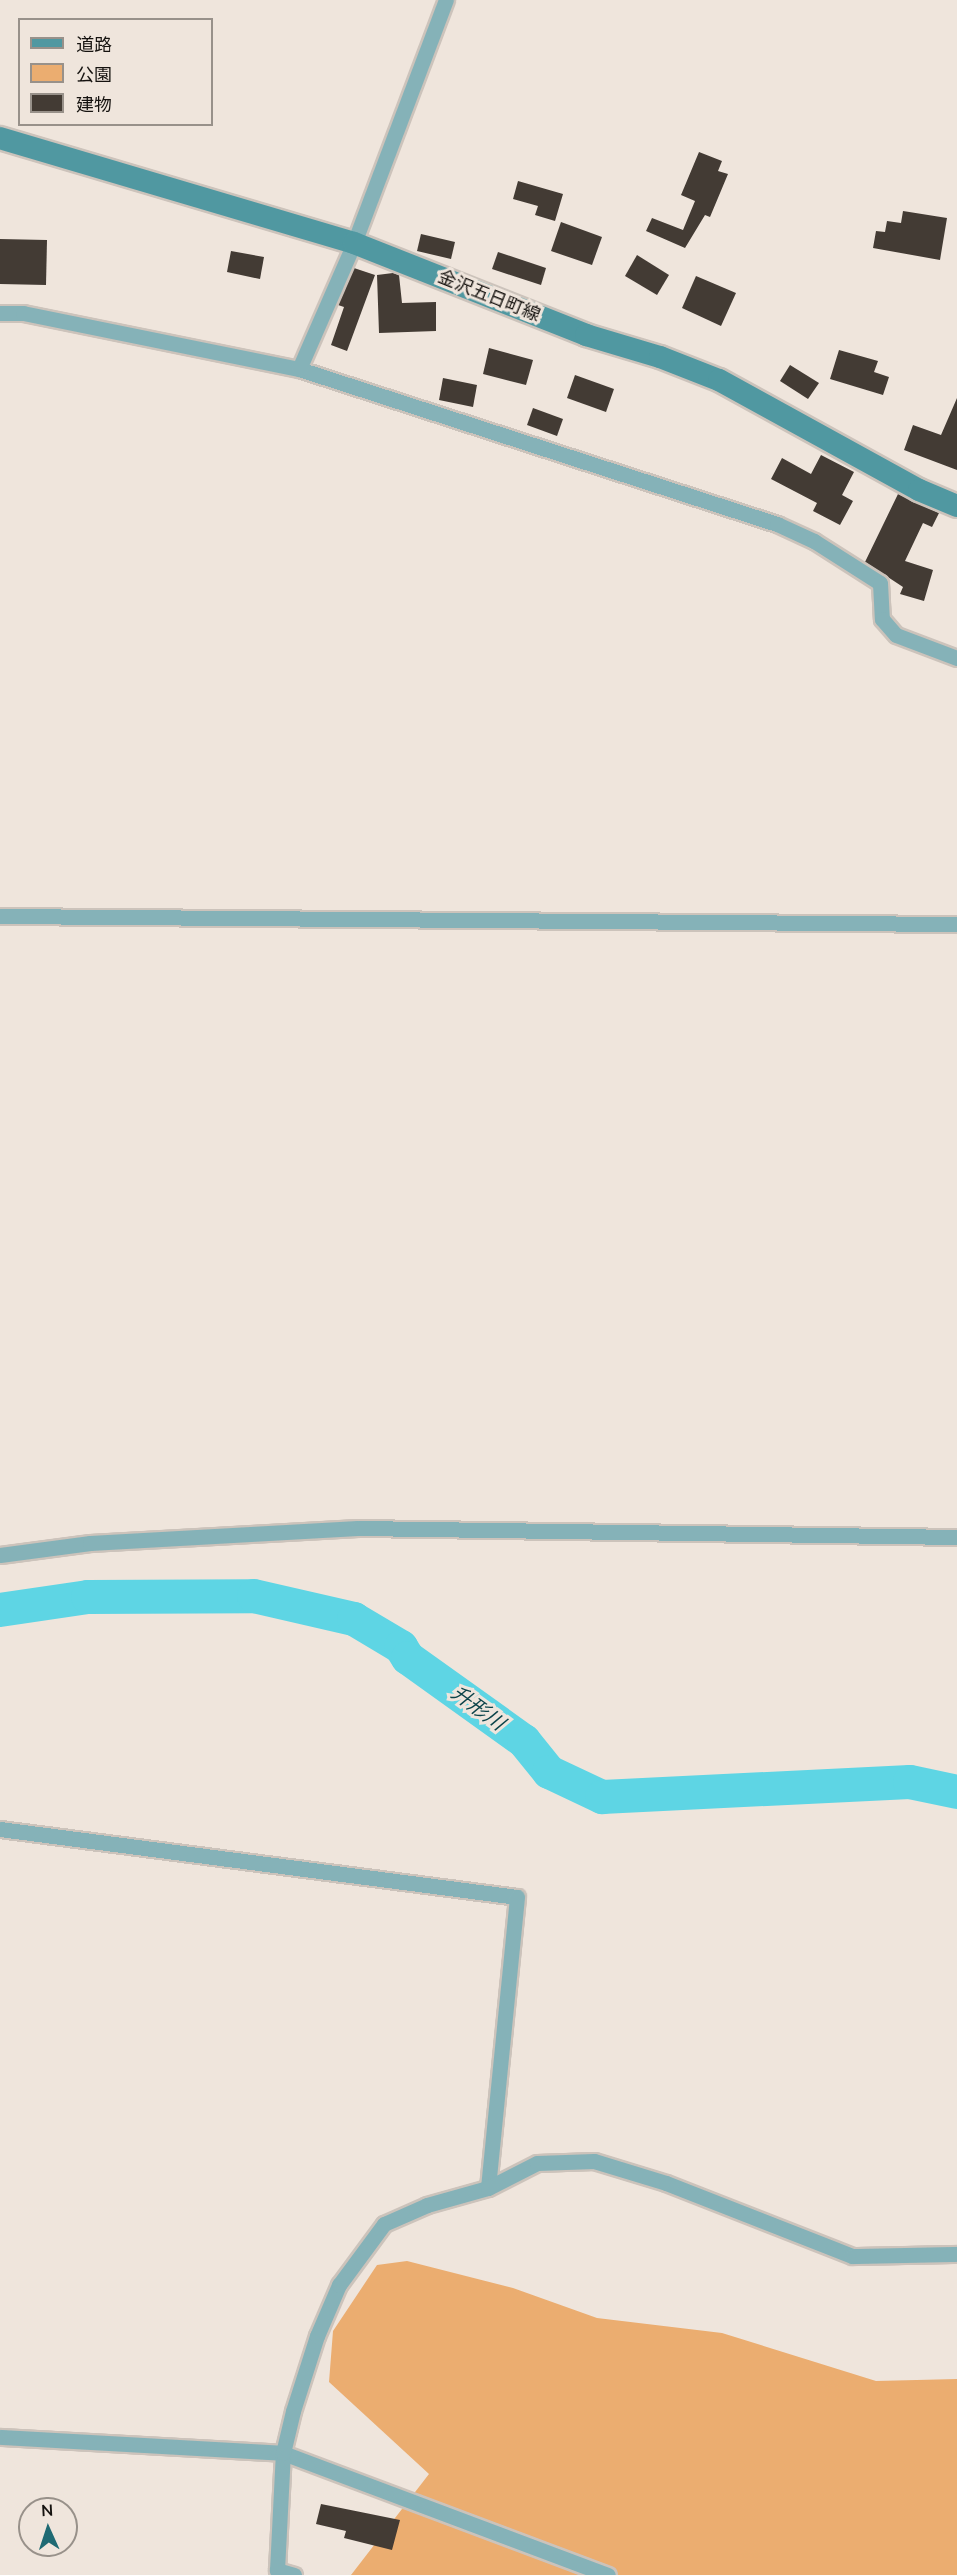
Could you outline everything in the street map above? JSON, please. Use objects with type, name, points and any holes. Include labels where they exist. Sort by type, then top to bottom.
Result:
[{"type":"main road","name":"金沢五日町線","points":[[0,138],[354,243],[586,335],[719,380],[919,490],[957,506]]},
{"type":"street","points":[[299,369],[354,243],[446,0]]},
{"type":"street","points":[[0,313],[23,313],[299,369],[777,524],[814,541],[880,583],[882,619],[896,635],[957,658]]},
{"type":"street","points":[[0,916],[957,924]]},
{"type":"street","points":[[0,1555],[90,1543],[358,1528],[957,1537]]},
{"type":"street","points":[[0,1829],[517,1897],[488,2187]]},
{"type":"street","points":[[294,2575],[277,2570],[283,2453],[317,2336],[339,2285],[358,2255],[384,2224],[427,2205],[488,2187],[537,2163],[594,2161],[666,2183],[852,2256],[957,2254]]},
{"type":"street","points":[[0,2437],[283,2453],[608,2575]]},
{"type":"green space","points":[[407,2261],[513,2288],[597,2318],[722,2333],[876,2381],[957,2379],[957,2575],[351,2575],[429,2474],[329,2382],[333,2331],[377,2265]]},
{"type":"building","points":[[699,152],[722,161],[718,171],[728,174],[710,217],[705,215],[685,248],[646,231],[652,218],[683,230],[695,201],[681,195]]},
{"type":"building","points":[[518,181],[563,194],[555,221],[535,215],[538,206],[513,199]]},
{"type":"building","points":[[903,211],[947,218],[940,260],[873,248],[876,231],[885,232],[887,221],[901,223]]},
{"type":"building","points":[[561,222],[602,237],[592,265],[551,251]]},
{"type":"building","points":[[421,234],[455,242],[451,259],[417,251]]},
{"type":"building","points":[[0,239],[47,240],[46,285],[0,284]]},
{"type":"building","points":[[231,251],[264,257],[260,279],[227,272]]},
{"type":"building","points":[[498,252],[546,268],[541,285],[492,269]]},
{"type":"building","points":[[637,255],[669,275],[657,295],[625,276]]},
{"type":"building","points":[[354,268],[375,275],[347,351],[331,345],[344,307],[338,305]]},
{"type":"building","points":[[393,273],[399,275],[402,303],[436,302],[436,331],[379,333],[377,275]]},
{"type":"building","points":[[696,276],[736,293],[721,326],[682,308]]},
{"type":"building","points":[[489,348],[533,360],[526,385],[483,374]]},
{"type":"building","points":[[839,350],[878,361],[874,372],[889,377],[883,395],[830,379]]},
{"type":"building","points":[[790,365],[819,383],[808,399],[780,381]]},
{"type":"building","points":[[575,375],[614,389],[606,412],[567,398]]},
{"type":"building","points":[[443,378],[477,385],[473,407],[439,400]]},
{"type":"building","points":[[957,398],[957,470],[904,450],[913,425],[941,435]]},
{"type":"building","points":[[533,408],[563,419],[557,436],[527,425]]},
{"type":"building","points":[[821,455],[854,472],[842,495],[853,501],[840,525],[813,511],[817,503],[771,479],[782,458],[811,474]]},
{"type":"building","points":[[898,494],[939,513],[932,527],[923,523],[905,561],[933,570],[924,601],[900,594],[903,587],[865,562]]},
{"type":"building","points":[[321,2504],[400,2520],[392,2550],[344,2538],[346,2531],[316,2524]]},
{"type":"waterway","name":"升形川","points":[[0,1610],[88,1597],[254,1596],[354,1619],[401,1647],[408,1658],[524,1741],[549,1772],[602,1797],[910,1782],[957,1792]]}]
